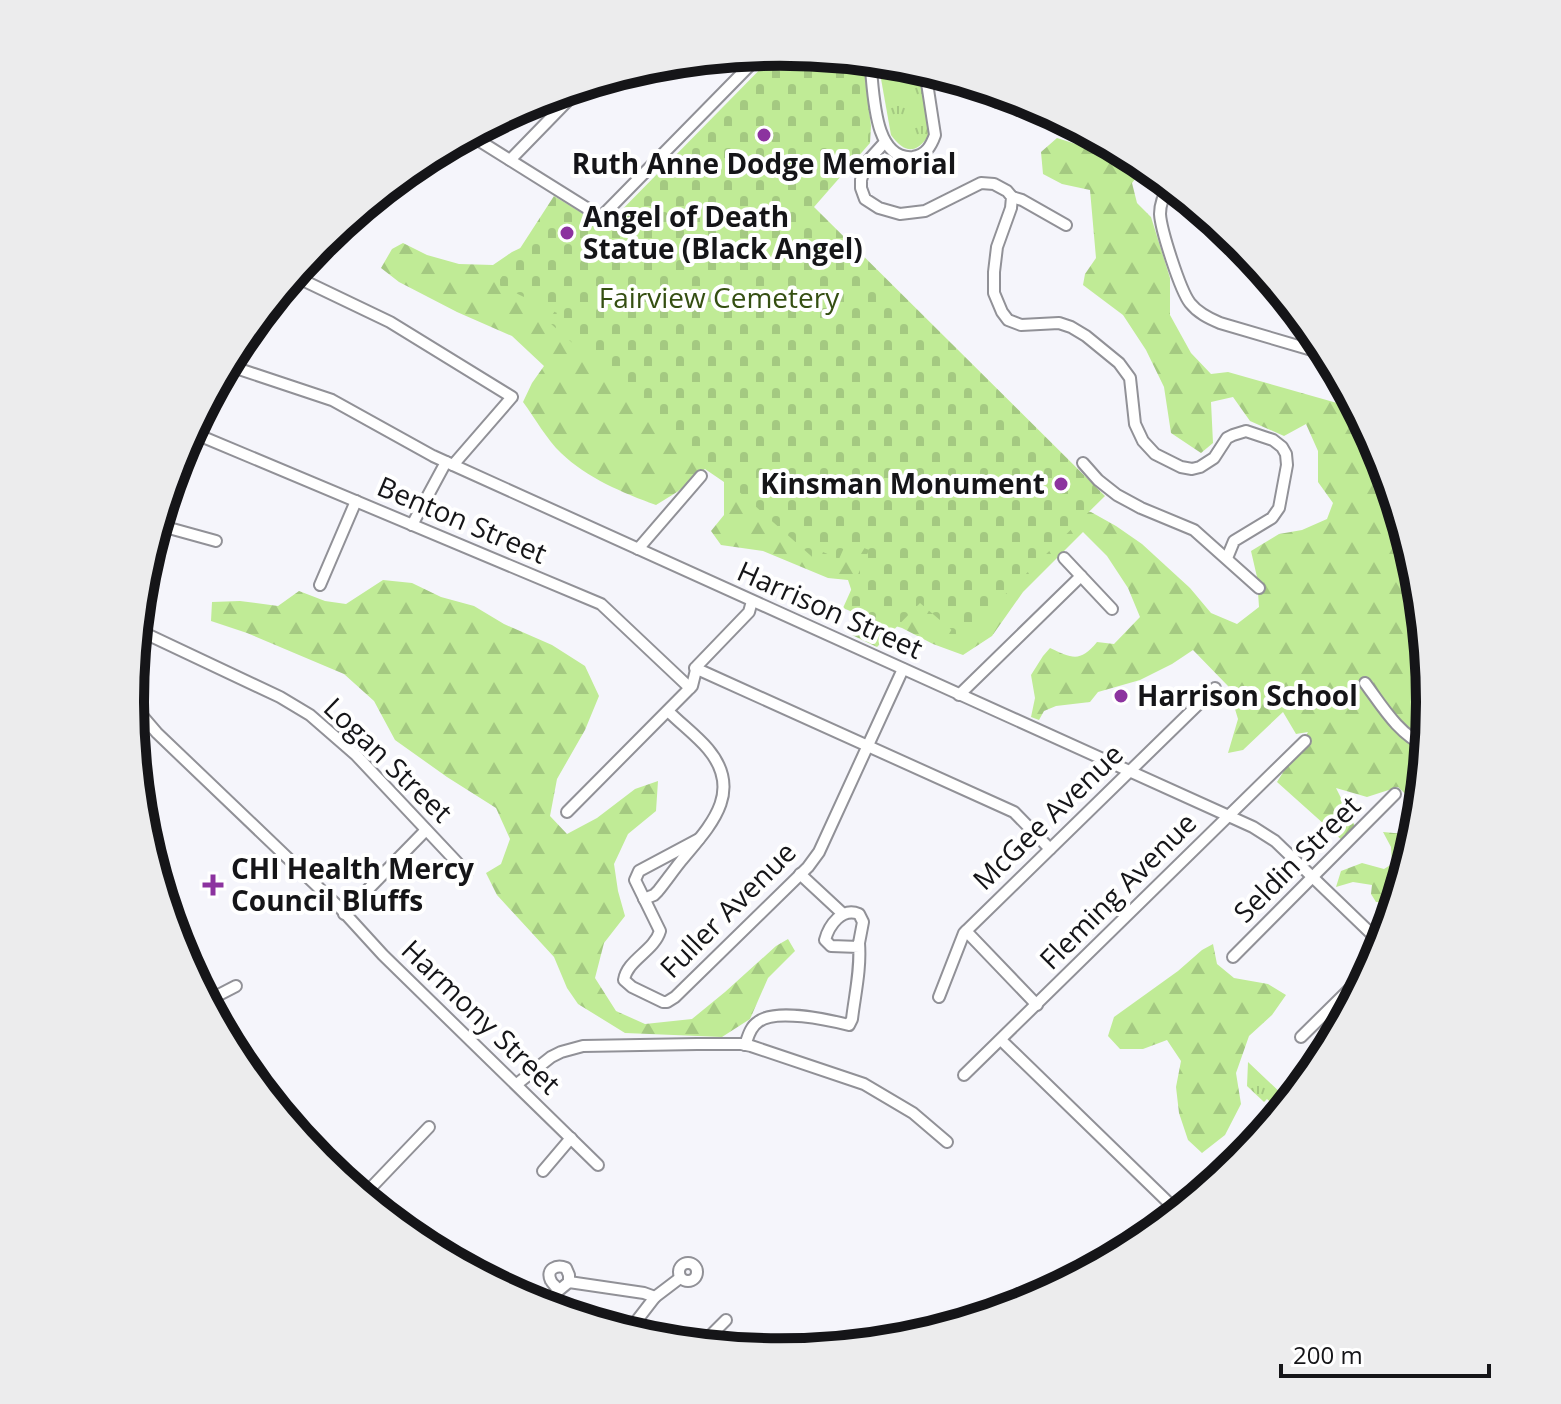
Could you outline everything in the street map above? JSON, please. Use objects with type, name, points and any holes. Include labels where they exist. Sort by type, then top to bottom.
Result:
[{"type":"street","points":[[481,142],[601,217],[748,67]]},
{"type":"street","points":[[871,72],[875,109],[885,142],[893,150],[908,156],[920,155],[932,143],[934,129],[927,84]]},
{"type":"street","points":[[510,160],[564,104]]},
{"type":"street","points":[[885,142],[866,163],[861,180],[865,199],[879,208],[900,214],[925,211],[974,185],[987,182],[1001,186],[1012,197],[1066,225]]},
{"type":"street","points":[[1165,195],[1161,204],[1161,222],[1180,286],[1191,305],[1204,316],[1220,323],[1309,349]]},
{"type":"street","points":[[1012,197],[995,257],[993,284],[996,300],[1008,320],[1021,325],[1059,323],[1071,327],[1119,363],[1130,378],[1139,434],[1155,454],[1172,464],[1187,469],[1200,467],[1214,458],[1227,438],[1239,432],[1259,434],[1282,447],[1287,465],[1279,508],[1272,518],[1234,541],[1227,558]]},
{"type":"street","points":[[304,281],[390,322],[512,397],[450,463],[412,525]]},
{"type":"street","name":"Harrison Street","points":[[239,369],[332,400],[403,441],[450,463],[1228,816],[1272,838],[1372,934]]},
{"type":"street","name":"Benton Street","points":[[203,437],[601,604],[690,688]]},
{"type":"street","points":[[1083,463],[1110,491],[1194,530],[1259,588]]},
{"type":"street","points":[[638,549],[701,476]]},
{"type":"street","points":[[320,585],[356,501]]},
{"type":"street","points":[[169,528],[216,541]]},
{"type":"street","points":[[1064,558],[1112,609]]},
{"type":"street","points":[[959,695],[1081,576]]},
{"type":"street","points":[[567,812],[690,688],[695,668],[749,612],[752,601]]},
{"type":"street","name":"Logan Street","points":[[148,635],[268,691],[310,715],[344,743],[467,873]]},
{"type":"street","points":[[695,668],[1014,812],[1050,849]]},
{"type":"street","name":"Fuller Avenue","points":[[699,839],[639,871],[635,880],[659,927],[659,936],[626,971],[624,980],[632,987],[667,1002],[819,852],[903,669]]},
{"type":"street","points":[[1365,683],[1399,728],[1415,741]]},
{"type":"street","name":"McGee Avenue","points":[[939,997],[966,931],[1215,688]]},
{"type":"street","points":[[644,899],[658,891],[716,817],[724,790],[722,774],[708,749],[668,711]]},
{"type":"street","name":"Harmony Street","points":[[145,719],[598,1165]]},
{"type":"street","name":"Fleming Avenue","points":[[964,1075],[1305,741]]},
{"type":"street","name":"Seldin Street","points":[[1233,957],[1395,794]]},
{"type":"street","points":[[344,914],[426,830]]},
{"type":"street","points":[[800,874],[842,913]]},
{"type":"street","points":[[745,1045],[754,1026],[764,1018],[810,1018],[849,1025],[863,922],[855,912],[842,913],[825,940],[831,946],[859,947]]},
{"type":"street","points":[[966,931],[1037,1005]]},
{"type":"street","points":[[217,996],[236,986]]},
{"type":"street","points":[[1301,1037],[1346,993]]},
{"type":"street","points":[[1001,1040],[1171,1205]]},
{"type":"street","points":[[517,1084],[551,1057],[583,1046],[745,1045],[864,1084],[913,1113],[947,1142]]},
{"type":"street","points":[[371,1188],[429,1127]]},
{"type":"street","points":[[543,1171],[571,1138]]},
{"type":"street","points":[[558,1289],[549,1276],[555,1266],[566,1268],[569,1282]]},
{"type":"street","points":[[636,1321],[655,1297],[680,1278]]},
{"type":"street","points":[[551,1295],[569,1282],[655,1297]]},
{"type":"street","points":[[712,1334],[726,1320]]},
{"type":"green space","name":"Fairview Cemetery","points":[[763,66],[864,71],[870,143],[814,207],[1105,496],[961,638],[920,603],[877,647],[852,635],[862,616],[843,608],[869,550],[847,541],[839,559],[823,552],[819,563],[550,323],[557,313],[497,284],[554,196],[605,227]]},
{"type":"green space","points":[[880,74],[921,82],[929,135],[915,149],[910,149],[891,135]]},
{"type":"green space","points":[[1057,138],[1089,146],[1138,176],[1132,183],[1137,203],[1151,217],[1170,278],[1170,315],[1191,353],[1211,374],[1228,372],[1341,403],[1368,459],[1395,537],[1411,619],[1415,660],[1415,738],[1409,797],[1398,787],[1367,797],[1336,788],[1357,830],[1344,842],[1277,782],[1308,732],[1296,734],[1283,712],[1243,750],[1228,753],[1238,719],[1228,686],[1193,650],[1140,680],[1098,692],[1090,702],[1056,706],[1044,711],[1039,720],[1031,717],[1035,698],[1031,675],[1050,648],[1070,656],[1080,656],[1097,642],[1114,644],[1140,617],[1128,588],[1107,556],[1083,532],[1023,592],[992,636],[963,655],[933,644],[902,628],[866,617],[856,604],[848,580],[828,578],[763,551],[721,545],[711,531],[724,515],[724,482],[705,469],[656,505],[618,490],[582,470],[556,448],[523,402],[544,366],[512,336],[399,282],[381,268],[392,249],[403,243],[427,255],[459,264],[493,265],[531,243],[1053,505],[1091,512],[1142,544],[1190,588],[1211,613],[1237,624],[1259,607],[1251,551],[1279,534],[1302,530],[1327,519],[1333,503],[1318,482],[1318,451],[1306,424],[1284,436],[1250,421],[1233,397],[1211,402],[1213,443],[1201,453],[1171,433],[1164,387],[1146,350],[1123,315],[1083,285],[1085,274],[1096,258],[1090,190],[1062,184],[1043,174],[1041,152]]},
{"type":"green space","points":[[383,580],[412,583],[441,597],[474,606],[504,624],[552,645],[585,666],[599,696],[585,730],[557,779],[550,816],[567,834],[597,818],[635,789],[658,781],[656,811],[628,834],[614,864],[625,916],[604,943],[595,978],[616,1011],[645,1024],[692,1019],[788,939],[795,951],[768,978],[750,1019],[722,1037],[625,1033],[578,1004],[567,988],[554,957],[497,895],[486,873],[501,864],[510,839],[496,808],[395,740],[374,701],[344,674],[211,621],[212,602],[240,601],[278,606],[299,591],[325,601],[346,604]]},
{"type":"green space","points":[[1383,832],[1402,834],[1384,902],[1376,902],[1371,894],[1372,885],[1353,882],[1336,887],[1341,871],[1362,863],[1384,869],[1392,864],[1391,847]]},
{"type":"green space","points":[[1213,944],[1217,964],[1234,978],[1268,984],[1286,995],[1272,1015],[1249,1036],[1236,1073],[1241,1104],[1225,1135],[1202,1153],[1188,1140],[1179,1113],[1176,1087],[1181,1061],[1167,1040],[1143,1049],[1120,1049],[1108,1036],[1114,1017]]},
{"type":"green space","points":[[1248,1062],[1281,1094],[1273,1104],[1267,1099],[1264,1102],[1247,1086]]},
{"type":"place","name":"Ruth Anne Dodge Memorial","points":[[764,135]]},
{"type":"place","name":"Angel of Death Statue (Black Angel)","points":[[567,233]]},
{"type":"place","name":"Kinsman Monument","points":[[1061,484]]},
{"type":"place","name":"Harrison School","points":[[1121,696]]},
{"type":"place","name":"CHI Health Mercy Council Bluffs","points":[[213,885]]}]
